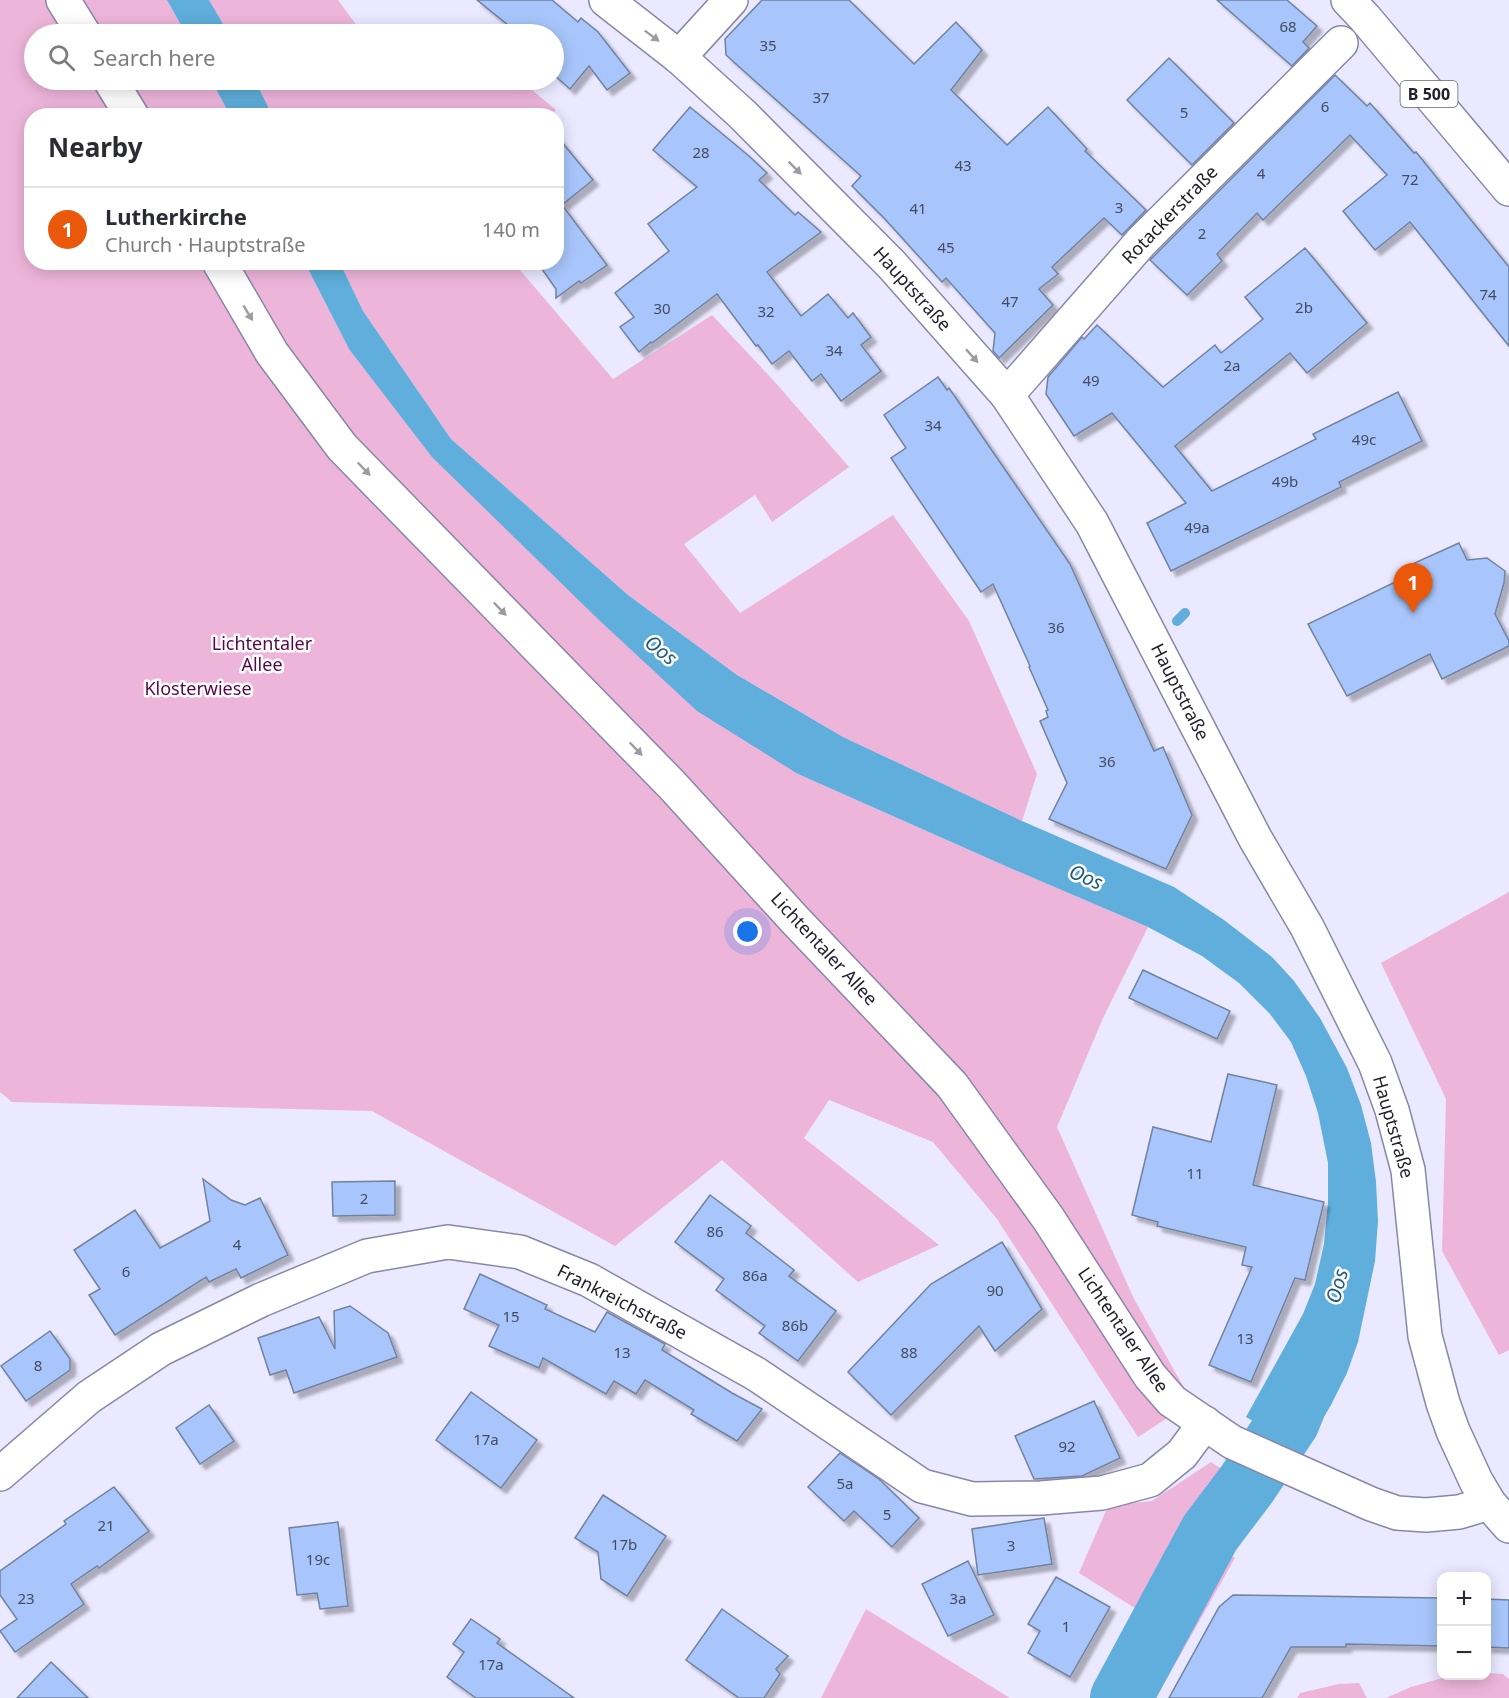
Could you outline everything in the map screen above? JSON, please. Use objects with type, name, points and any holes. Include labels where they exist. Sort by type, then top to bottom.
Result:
[{"type":"street","points":[[63,0],[78,24]]},
{"type":"street","name":"Hauptstraße","points":[[606,0],[679,57],[742,114],[892,265],[1007,395],[1092,523],[1255,838],[1307,927],[1375,1063],[1392,1110],[1408,1170],[1425,1336],[1443,1403],[1476,1481],[1499,1515]]},
{"type":"street","points":[[679,57],[731,0]]},
{"type":"street","name":"B 500","points":[[1363,6],[1509,189]]},
{"type":"street","name":"Rotackerstraße","points":[[1007,395],[1142,241],[1341,43]]},
{"type":"street","points":[[116,90],[127,108]]},
{"type":"street","name":"Lichtentaler Allee","points":[[224,270],[272,353],[342,447],[672,785],[795,920],[952,1085],[1048,1218],[1150,1376],[1172,1401],[1232,1442],[1371,1504],[1397,1513],[1426,1515],[1459,1512],[1499,1515]]},
{"type":"street","name":"Frankreichstraße","points":[[0,1474],[89,1397],[161,1349],[261,1299],[367,1256],[448,1242],[520,1252],[589,1280],[756,1374],[922,1486],[972,1499],[1041,1498],[1102,1493],[1150,1480],[1182,1454],[1204,1423]]},
{"type":"green space","name":"Lichtentaler Allee","points":[[0,0],[167,0],[180,24],[24,24],[24,90],[216,90],[226,108],[24,108],[24,270],[309,270],[349,349],[798,774],[1148,927],[1103,1018],[1057,1127],[1134,1299],[1192,1402],[1138,1437],[997,1219],[933,1142],[829,1100],[804,1138],[939,1245],[858,1282],[722,1160],[615,1246],[372,1111],[12,1102],[0,1092]]},
{"type":"green space","points":[[209,0],[338,0],[356,24],[223,24]]},
{"type":"green space","points":[[260,90],[532,90],[554,108],[269,108]]},
{"type":"green space","points":[[343,270],[520,270],[613,379],[712,315],[774,381],[849,467],[772,522],[755,495],[684,544],[740,613],[893,515],[969,621],[1037,774],[1022,821],[843,737],[737,675],[628,595],[451,439],[363,311]]},
{"type":"green space","points":[[1509,892],[1509,1350],[1499,1355],[1442,1251],[1446,1099],[1381,963]]},
{"type":"green space","points":[[1211,1462],[1228,1473],[1196,1534],[1235,1558],[1156,1698],[1102,1698],[1149,1617],[1079,1573],[1108,1506],[1152,1501]]},
{"type":"green space","points":[[866,1609],[1010,1698],[821,1698]]},
{"type":"green space","points":[[1491,1673],[1503,1674],[1509,1679],[1509,1698],[1386,1698],[1411,1687],[1437,1679],[1491,1680]]},
{"type":"green space","points":[[1359,1683],[1367,1698],[1297,1698],[1300,1693],[1339,1684]]},
{"type":"water","points":[[167,0],[209,0],[223,24],[180,24]]},
{"type":"water","points":[[216,90],[260,90],[269,108],[226,108]]},
{"type":"water","points":[[309,270],[343,270],[363,311],[451,439],[628,595],[737,675],[843,737],[1022,821],[1174,887],[1224,920],[1272,957],[1294,981],[1320,1018],[1347,1068],[1361,1105],[1371,1143],[1378,1221],[1375,1261],[1358,1342],[1347,1373],[1331,1405],[1304,1450],[1246,1417],[1303,1314],[1315,1284],[1324,1244],[1328,1202],[1328,1163],[1318,1113],[1306,1076],[1291,1042],[1270,1014],[1239,983],[1202,956],[1148,927],[798,774],[697,711],[599,620],[432,457],[349,349]]},
{"type":"building","points":[[477,0],[552,0],[578,22],[581,18],[598,32],[630,73],[607,90],[589,66],[570,89],[564,84],[564,24],[507,24]]},
{"type":"building","points":[[762,0],[849,0],[914,64],[956,22],[982,50],[951,90],[1007,145],[1048,107],[1087,149],[1085,151],[1146,210],[1122,235],[1104,218],[1052,267],[1058,274],[1039,289],[1053,305],[999,358],[993,351],[995,333],[946,278],[942,282],[852,186],[861,176],[726,55],[725,39]]},
{"type":"building","points":[[1217,0],[1287,0],[1317,26],[1303,42],[1309,48],[1292,66]]},
{"type":"building","points":[[1169,58],[1234,123],[1192,165],[1127,100]]},
{"type":"building","points":[[1335,75],[1367,106],[1370,103],[1414,153],[1416,152],[1509,267],[1509,346],[1410,222],[1375,250],[1343,211],[1387,175],[1350,135],[1263,220],[1257,213],[1217,254],[1222,261],[1187,295],[1150,260]]},
{"type":"building","points":[[690,107],[767,173],[759,180],[795,215],[798,212],[821,232],[767,272],[801,316],[828,294],[848,318],[853,313],[871,337],[861,345],[881,371],[841,401],[821,374],[812,381],[789,351],[772,364],[717,294],[639,352],[620,327],[634,317],[615,293],[669,251],[648,224],[697,187],[653,150]]},
{"type":"building","points":[[564,145],[593,180],[564,203]]},
{"type":"building","points":[[564,208],[607,265],[556,298],[556,289],[543,270],[564,270]]},
{"type":"building","points":[[1305,248],[1367,323],[1307,373],[1290,353],[1175,446],[1212,491],[1316,439],[1313,434],[1398,392],[1422,441],[1339,482],[1341,487],[1171,571],[1147,523],[1186,503],[1112,413],[1074,436],[1046,394],[1048,377],[1082,337],[1084,339],[1097,325],[1163,387],[1215,345],[1221,353],[1263,319],[1245,297]]},
{"type":"building","points":[[938,377],[947,390],[949,388],[1070,564],[1154,751],[1163,747],[1192,815],[1166,869],[1049,819],[1067,783],[1040,721],[1048,717],[1046,711],[1048,710],[1030,666],[993,584],[981,592],[891,458],[906,448],[884,415]]},
{"type":"building","points":[[1459,543],[1467,560],[1487,558],[1505,571],[1495,614],[1509,641],[1509,646],[1442,679],[1430,654],[1347,696],[1308,624],[1414,573],[1410,565]]},
{"type":"building","points":[[1143,970],[1230,1011],[1217,1039],[1129,998]]},
{"type":"building","points":[[1228,1074],[1277,1085],[1253,1185],[1324,1202],[1305,1280],[1295,1278],[1251,1382],[1209,1365],[1252,1267],[1242,1265],[1246,1247],[1157,1226],[1158,1222],[1132,1215],[1153,1127],[1211,1142]]},
{"type":"building","points":[[203,1179],[231,1200],[245,1205],[260,1198],[288,1255],[241,1278],[236,1269],[209,1282],[206,1277],[115,1335],[89,1295],[100,1289],[74,1250],[135,1210],[160,1248],[210,1221]]},
{"type":"building","points":[[395,1181],[395,1215],[333,1216],[332,1182]]},
{"type":"building","points":[[710,1195],[751,1226],[746,1233],[794,1270],[789,1276],[836,1311],[798,1361],[759,1333],[765,1326],[716,1290],[724,1279],[675,1242]]},
{"type":"building","points":[[1002,1242],[1042,1309],[995,1351],[979,1326],[891,1415],[848,1372],[931,1284]]},
{"type":"building","points":[[480,1274],[547,1305],[545,1309],[595,1332],[607,1312],[665,1344],[662,1350],[762,1409],[737,1441],[691,1414],[694,1410],[645,1380],[636,1394],[614,1381],[606,1394],[543,1358],[539,1368],[489,1346],[499,1325],[464,1309]]},
{"type":"building","points":[[350,1306],[388,1333],[397,1357],[294,1393],[286,1370],[270,1375],[258,1338],[319,1317],[335,1349],[334,1311]]},
{"type":"building","points":[[50,1331],[70,1359],[70,1370],[26,1401],[1,1366]]},
{"type":"building","points":[[471,1392],[537,1440],[501,1488],[436,1440]]},
{"type":"building","points":[[1094,1401],[1120,1458],[1082,1476],[1034,1479],[1015,1436]]},
{"type":"building","points":[[209,1405],[234,1441],[200,1464],[176,1428]]},
{"type":"building","points":[[840,1453],[879,1479],[919,1518],[892,1547],[854,1511],[844,1521],[808,1487]]},
{"type":"building","points":[[114,1487],[149,1531],[99,1568],[97,1566],[71,1584],[84,1604],[15,1652],[0,1631],[17,1619],[0,1595],[0,1571],[66,1524],[64,1521]]},
{"type":"building","points":[[603,1495],[666,1536],[627,1596],[601,1579],[598,1552],[575,1538]]},
{"type":"building","points":[[1044,1518],[1052,1564],[978,1575],[972,1529]]},
{"type":"building","points":[[338,1522],[348,1606],[320,1609],[317,1593],[297,1595],[289,1528]]},
{"type":"building","points":[[968,1561],[994,1615],[948,1636],[922,1584]]},
{"type":"building","points":[[1056,1577],[1110,1607],[1070,1677],[1028,1653],[1040,1631],[1028,1624]]},
{"type":"building","points":[[1233,1595],[1437,1598],[1437,1646],[1346,1644],[1346,1647],[1291,1647],[1262,1698],[1169,1698],[1219,1607]]},
{"type":"building","points":[[1491,1599],[1509,1600],[1509,1648],[1491,1647]]},
{"type":"building","points":[[722,1609],[788,1656],[776,1669],[780,1674],[764,1698],[739,1698],[686,1660]]},
{"type":"building","points":[[471,1619],[500,1639],[497,1643],[574,1698],[476,1698],[447,1677],[464,1652],[453,1644]]},
{"type":"building","points":[[51,1662],[88,1698],[17,1698]]},
{"type":"waterway","points":[[1177,621],[1185,613]]},
{"type":"waterway","name":"Oos","points":[[1121,1698],[1210,1533],[1247,1484],[1289,1421],[1314,1359]]},
{"type":"place","name":"Lutherkirche","points":[[1413,613]]},
{"type":"park label","name":"Klosterwiese","points":[[198,689]]}]
